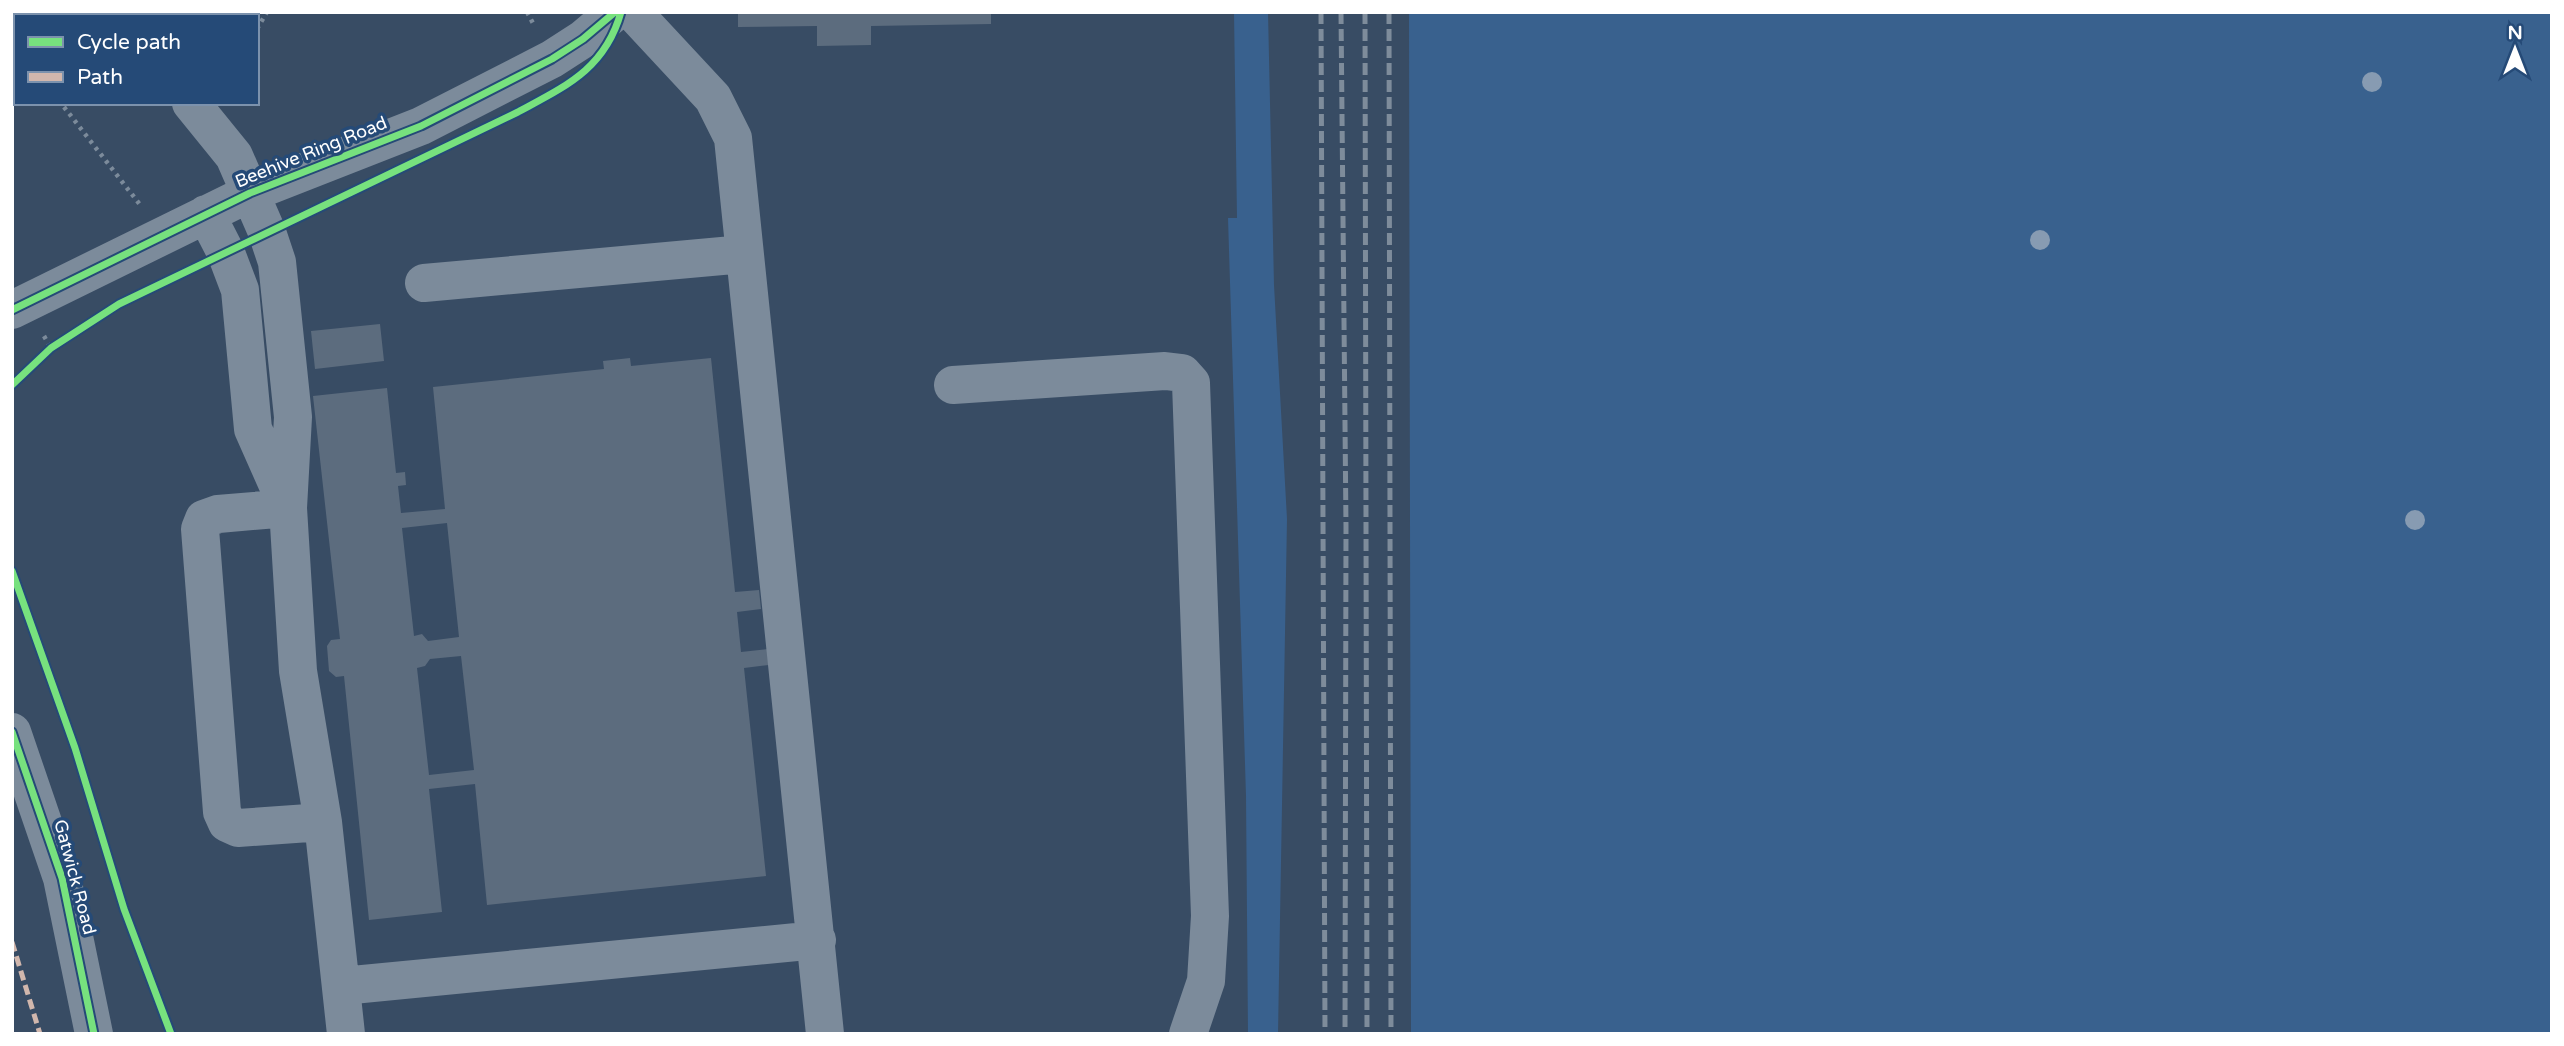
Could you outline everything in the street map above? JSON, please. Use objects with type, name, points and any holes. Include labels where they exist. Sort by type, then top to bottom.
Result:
[{"type":"street","name":"Beehive Ring Road","points":[[12,310],[250,193],[421,126],[558,55],[615,12]]},
{"type":"street","points":[[633,12],[713,98],[733,138],[825,1034]]},
{"type":"street","points":[[193,105],[234,156],[267,232],[278,270],[293,417],[288,508],[298,671],[323,822],[346,1034]]},
{"type":"street","points":[[205,214],[226,253],[240,290],[253,429],[288,508]]},
{"type":"street","points":[[424,284],[744,254]]},
{"type":"street","points":[[953,385],[1165,372],[1182,373],[1191,383],[1210,916],[1206,981],[1188,1034]]},
{"type":"street","points":[[288,508],[218,514],[204,519],[200,529],[222,811],[227,823],[238,828],[323,822]]},
{"type":"street","name":"Gatwick Road","points":[[12,732],[62,878],[94,1034]]},
{"type":"street","points":[[342,986],[817,940]]},
{"type":"path","points":[[64,107],[162,234]]},
{"type":"path","points":[[43,355],[62,340]]},
{"type":"shaded area","points":[[1234,12],[1268,12],[1274,285],[1287,519],[1278,1034],[1248,1034],[1246,796],[1228,218],[1237,218]]},
{"type":"shaded area","points":[[1409,12],[2552,12],[2552,1034],[1411,1034]]},
{"type":"building","points":[[738,12],[991,12],[991,24],[871,26],[871,45],[817,46],[817,26],[738,27]]},
{"type":"building","points":[[380,324],[384,361],[315,369],[311,331]]},
{"type":"building","points":[[630,358],[631,366],[711,358],[735,592],[759,590],[761,609],[737,612],[741,652],[768,649],[769,665],[744,668],[766,876],[487,905],[475,784],[429,789],[442,912],[369,920],[344,676],[336,677],[329,671],[327,646],[331,640],[340,639],[313,396],[387,388],[396,473],[405,472],[406,485],[398,486],[401,513],[445,509],[433,387],[604,369],[603,361]],"holes":[[[447,523],[459,637],[428,641],[422,634],[414,636],[402,528]],[[461,656],[474,770],[429,775],[417,668],[425,666],[430,659]]]},
{"type":"railway","points":[[1321,12],[1325,1034]]},
{"type":"railway","points":[[1341,12],[1346,527],[1345,1034]]},
{"type":"railway","points":[[1365,12],[1367,1034]]},
{"type":"railway","points":[[1389,12],[1391,1034]]},
{"type":"marked path","points":[[12,942],[40,1034]]},
{"type":"cycle path","points":[[12,310],[250,193],[421,126],[552,59],[583,39],[615,12]]},
{"type":"cycle path","points":[[12,385],[51,348],[119,304],[518,112],[567,84],[582,74],[605,48],[621,12]]},
{"type":"cycle path","points":[[12,571],[75,748],[124,909],[171,1034]]},
{"type":"cycle path","points":[[12,732],[62,878],[94,1034]]}]
